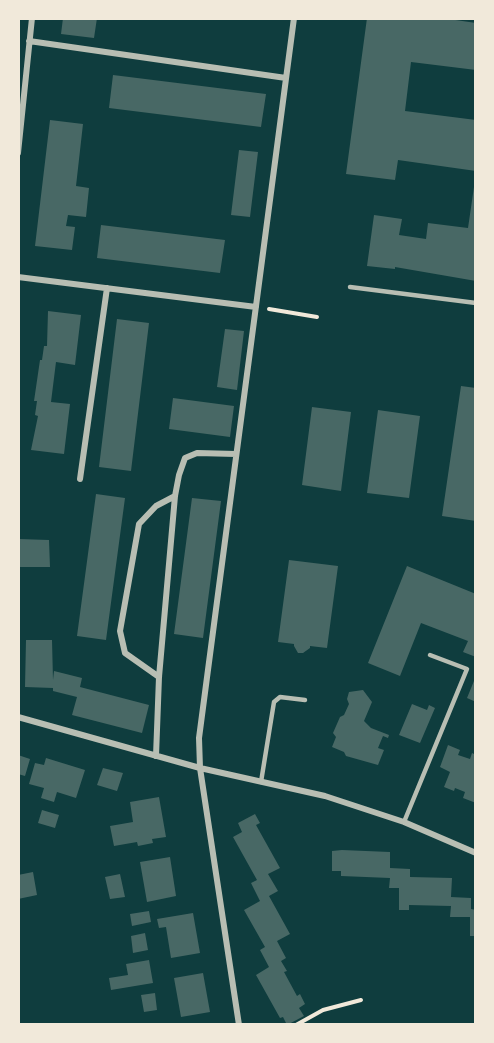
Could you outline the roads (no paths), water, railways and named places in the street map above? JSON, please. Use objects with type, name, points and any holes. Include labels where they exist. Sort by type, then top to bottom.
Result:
[{"type":"street","points":[[18,153],[32,18]]},
{"type":"street","points":[[239,1025],[200,768],[199,738],[294,18]]},
{"type":"street","points":[[29,41],[286,78]]},
{"type":"street","points":[[18,277],[256,307]]},
{"type":"street","points":[[80,479],[107,288]]},
{"type":"street","points":[[156,756],[159,677],[175,496],[179,475],[185,458],[197,453],[236,454]]},
{"type":"street","points":[[159,677],[125,653],[120,631],[139,524],[156,506],[175,496]]},
{"type":"street","points":[[18,717],[200,768],[325,796],[404,822],[476,853]]},
{"type":"lane","points":[[350,287],[476,303]]},
{"type":"lane","points":[[404,822],[467,669],[430,655]]},
{"type":"lane","points":[[261,782],[274,702],[280,697],[305,700]]}]
